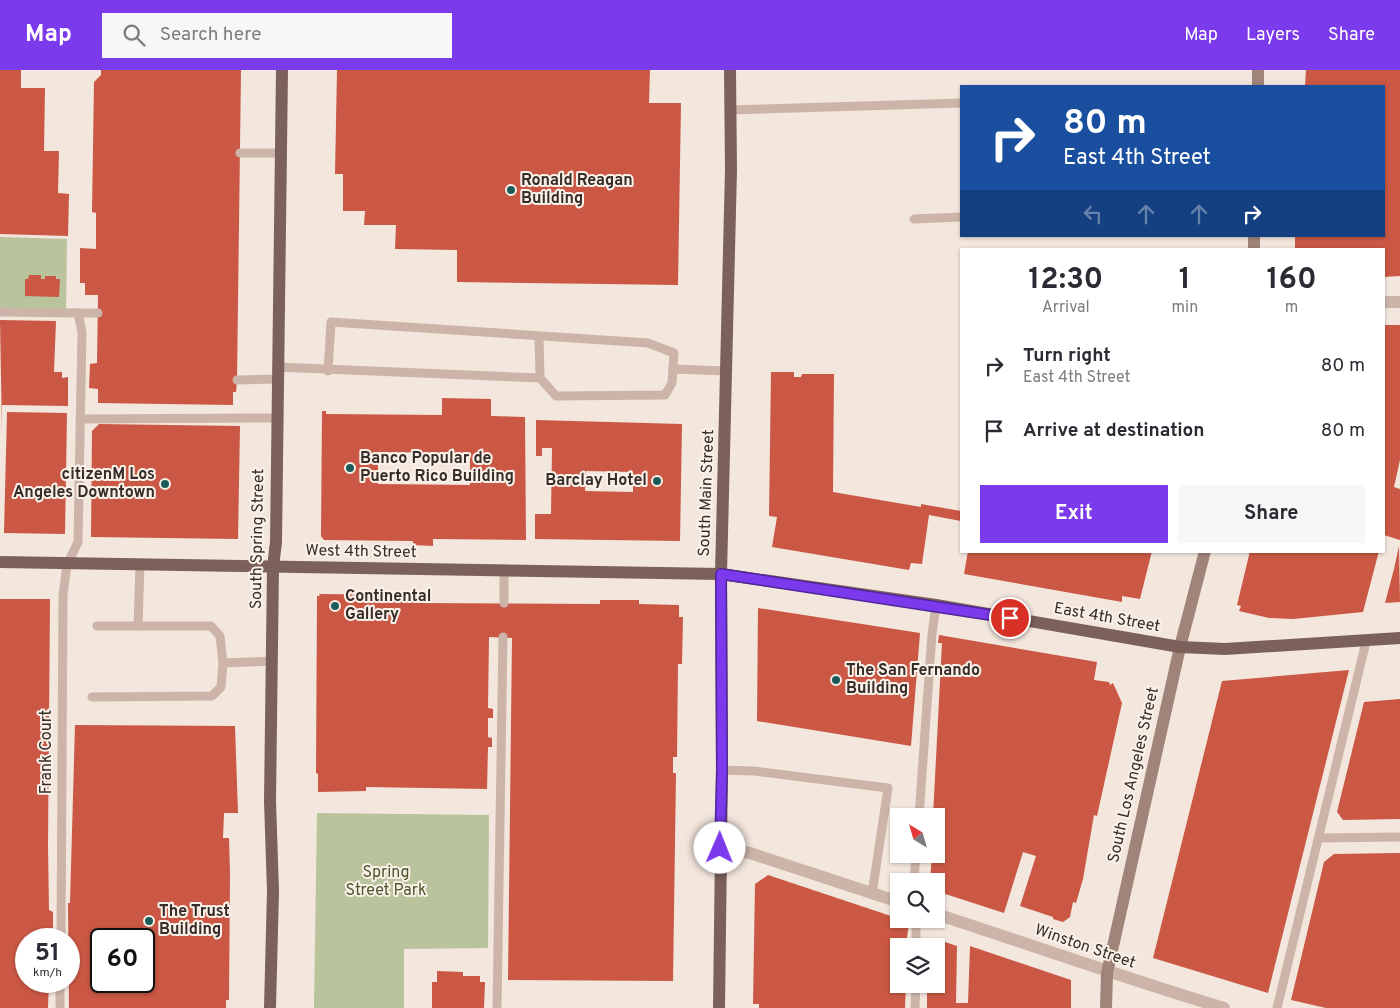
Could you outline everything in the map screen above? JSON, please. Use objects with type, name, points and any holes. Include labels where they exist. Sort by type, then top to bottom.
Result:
[{"type":"main road","name":"South Spring Street","points":[[270,1008],[273,891],[270,801],[273,567],[276,542],[282,70]]},
{"type":"main road","name":"South Main Street","points":[[719,1008],[722,770],[721,574],[731,170],[730,70]]},
{"type":"main road","points":[[1258,70],[1258,85]]},
{"type":"main road","name":"South Los Angeles Street","points":[[1106,1008],[1107,973],[1180,647],[1204,553]]},
{"type":"main road","name":"West 4th Street","points":[[0,562],[67,565],[140,564],[721,574]]},
{"type":"main road","name":"East 4th Street","points":[[721,574],[936,605],[1180,647],[1226,649],[1366,642],[1400,638]]},
{"type":"street","points":[[1385,302],[1400,302]]},
{"type":"street","points":[[720,848],[750,854],[890,899]]},
{"type":"street","name":"Winston Street","points":[[945,917],[1072,959],[1107,973],[1224,1008]]},
{"type":"lane","points":[[730,110],[960,103]]},
{"type":"lane","points":[[240,153],[282,154]]},
{"type":"lane","points":[[914,218],[960,218]]},
{"type":"lane","points":[[0,312],[98,313]]},
{"type":"lane","name":"Frank Court","points":[[61,928],[64,595],[67,565],[78,542],[82,332],[78,313]]},
{"type":"lane","points":[[328,371],[331,322],[420,326],[539,338],[648,343],[674,353],[672,383],[665,395],[556,396],[540,378],[539,338]]},
{"type":"lane","points":[[672,369],[727,371]]},
{"type":"lane","points":[[237,380],[277,373],[328,371],[540,378]]},
{"type":"lane","points":[[80,419],[277,418]]},
{"type":"lane","points":[[138,626],[140,564]]},
{"type":"lane","points":[[504,571],[504,604]]},
{"type":"lane","points":[[920,808],[932,634],[936,605]]},
{"type":"lane","points":[[92,697],[212,696],[221,687],[223,663],[220,636],[211,626],[97,626]]},
{"type":"lane","points":[[497,1008],[503,637]]},
{"type":"lane","points":[[1277,1008],[1366,642]]},
{"type":"lane","points":[[223,663],[273,661]]},
{"type":"lane","points":[[722,770],[754,771],[888,788],[872,894]]},
{"type":"lane","points":[[500,804],[510,804]]},
{"type":"lane","points":[[1319,838],[1400,837]]},
{"type":"lane","points":[[60,993],[60,1008]]},
{"type":"lane","points":[[915,1008],[916,993]]},
{"type":"green space","points":[[0,237],[67,239],[66,315],[0,315]]},
{"type":"green space","name":"Spring Street Park","points":[[317,813],[489,815],[488,948],[404,949],[404,1008],[314,1008]]},
{"type":"building","points":[[0,70],[21,70],[21,88],[45,88],[44,151],[59,151],[58,193],[69,194],[68,236],[0,234]]},
{"type":"building","points":[[101,70],[241,70],[237,380],[236,392],[233,392],[233,405],[98,403],[98,389],[89,388],[90,364],[97,363],[98,295],[85,295],[85,283],[80,283],[80,248],[96,249],[96,213],[92,212],[94,82],[101,75]]},
{"type":"building","name":"Ronald Reagan Building","points":[[337,70],[650,70],[649,103],[681,103],[678,285],[457,282],[457,250],[395,249],[396,225],[364,225],[365,211],[343,211],[343,174],[335,174]]},
{"type":"building","points":[[1306,70],[1400,70],[1400,276],[1385,277],[1385,248],[1295,248],[1295,237],[1385,237],[1385,85],[1305,85]]},
{"type":"building","points":[[29,275],[41,275],[41,279],[45,279],[45,276],[56,276],[56,279],[60,279],[59,297],[25,296],[25,279],[28,279]]},
{"type":"building","points":[[0,320],[56,321],[54,372],[62,372],[62,378],[68,377],[68,406],[2,405],[2,432]]},
{"type":"building","points":[[1385,325],[1400,325],[1400,460],[1394,487],[1400,489],[1400,540],[1385,535]]},
{"type":"building","points":[[771,372],[794,372],[794,377],[801,377],[802,374],[834,374],[833,492],[921,507],[921,504],[960,511],[960,521],[929,515],[922,564],[911,563],[909,570],[772,547],[777,517],[769,516]]},
{"type":"building","name":"Banco Popular de Puerto Rico Building","points":[[442,398],[491,399],[491,416],[525,417],[526,540],[433,539],[433,546],[413,545],[413,541],[324,540],[321,536],[322,411],[326,411],[326,414],[442,415]],"holes":[[[378,452],[470,453],[470,485],[378,484]]]},
{"type":"building","points":[[7,412],[67,413],[65,534],[4,533]]},
{"type":"building","name":"Barclay Hotel","points":[[536,420],[682,424],[680,541],[535,539],[535,514],[551,514],[552,448],[542,448],[542,456],[536,456]],"holes":[[[586,471],[633,472],[633,492],[585,491]]]},
{"type":"building","name":"citizenM Los Angeles Downtown","points":[[99,424],[240,426],[238,539],[91,537],[92,431]]},
{"type":"building","points":[[1399,546],[1400,602],[1385,603],[1394,569]]},
{"type":"building","points":[[968,553],[1152,553],[1140,599],[1122,596],[1122,602],[964,574]]},
{"type":"building","points":[[1250,553],[1378,553],[1363,612],[1293,619],[1269,618],[1239,611],[1241,606],[1237,605]]},
{"type":"building","points":[[319,594],[416,595],[416,603],[600,604],[600,600],[639,600],[639,604],[679,605],[679,617],[683,617],[682,664],[678,664],[677,757],[673,757],[673,773],[676,773],[673,981],[508,980],[512,638],[489,637],[488,708],[493,709],[493,718],[488,718],[488,737],[492,738],[492,747],[488,747],[487,789],[366,787],[366,791],[318,792],[318,774],[316,773],[317,596],[320,596]]},
{"type":"building","points":[[0,599],[50,599],[48,845],[49,910],[53,912],[53,928],[15,928],[15,993],[49,993],[48,1008],[0,1008]]},
{"type":"building","name":"The San Fernando Building","points":[[758,608],[920,633],[911,746],[757,721]]},
{"type":"building","points":[[939,635],[1097,662],[1094,680],[1109,682],[1110,685],[1113,683],[1122,703],[1097,816],[1094,815],[1083,879],[1076,903],[1073,902],[1070,917],[1063,922],[1020,906],[1036,856],[1023,852],[1004,913],[945,894],[945,873],[931,873],[931,863],[945,863],[945,808],[933,808],[942,643],[938,643]]},
{"type":"building","points":[[1349,670],[1268,993],[1153,958],[1222,681]]},
{"type":"building","points":[[1400,699],[1400,819],[1343,820],[1337,812],[1364,702]]},
{"type":"building","name":"The Trust Building","points":[[75,725],[235,726],[238,813],[224,813],[223,838],[229,838],[230,873],[229,1000],[226,1000],[226,1008],[69,1008],[69,993],[80,993],[80,928],[68,928],[68,903],[70,903]]},
{"type":"building","points":[[1400,853],[1400,1008],[1326,1008],[1291,1000],[1324,862],[1334,854]]},
{"type":"building","points":[[768,875],[890,916],[890,928],[908,928],[907,938],[890,938],[890,993],[906,993],[905,1008],[759,1008],[759,1004],[753,1004],[755,884]]},
{"type":"building","points":[[945,942],[957,946],[956,1003],[968,1003],[970,946],[1071,980],[1071,1008],[927,1008],[927,993],[945,993]]},
{"type":"building","points":[[437,971],[463,972],[463,976],[480,976],[480,982],[485,982],[484,1008],[432,1008],[432,982],[437,982]]},
{"type":"place","name":"Ronald Reagan Building","points":[[511,190]]},
{"type":"place","name":"Banco Popular de Puerto Rico Building","points":[[350,468]]},
{"type":"place","name":"Barclay Hotel","points":[[657,481]]},
{"type":"place","name":"citizenM Los Angeles Downtown","points":[[165,484]]},
{"type":"place","name":"Continental Gallery","points":[[335,606]]},
{"type":"place","name":"The San Fernando Building","points":[[836,680]]},
{"type":"place","name":"The Trust Building","points":[[149,921]]},
{"type":"route","points":[[720,848],[722,770],[721,574],[936,605],[1010,618]]}]
